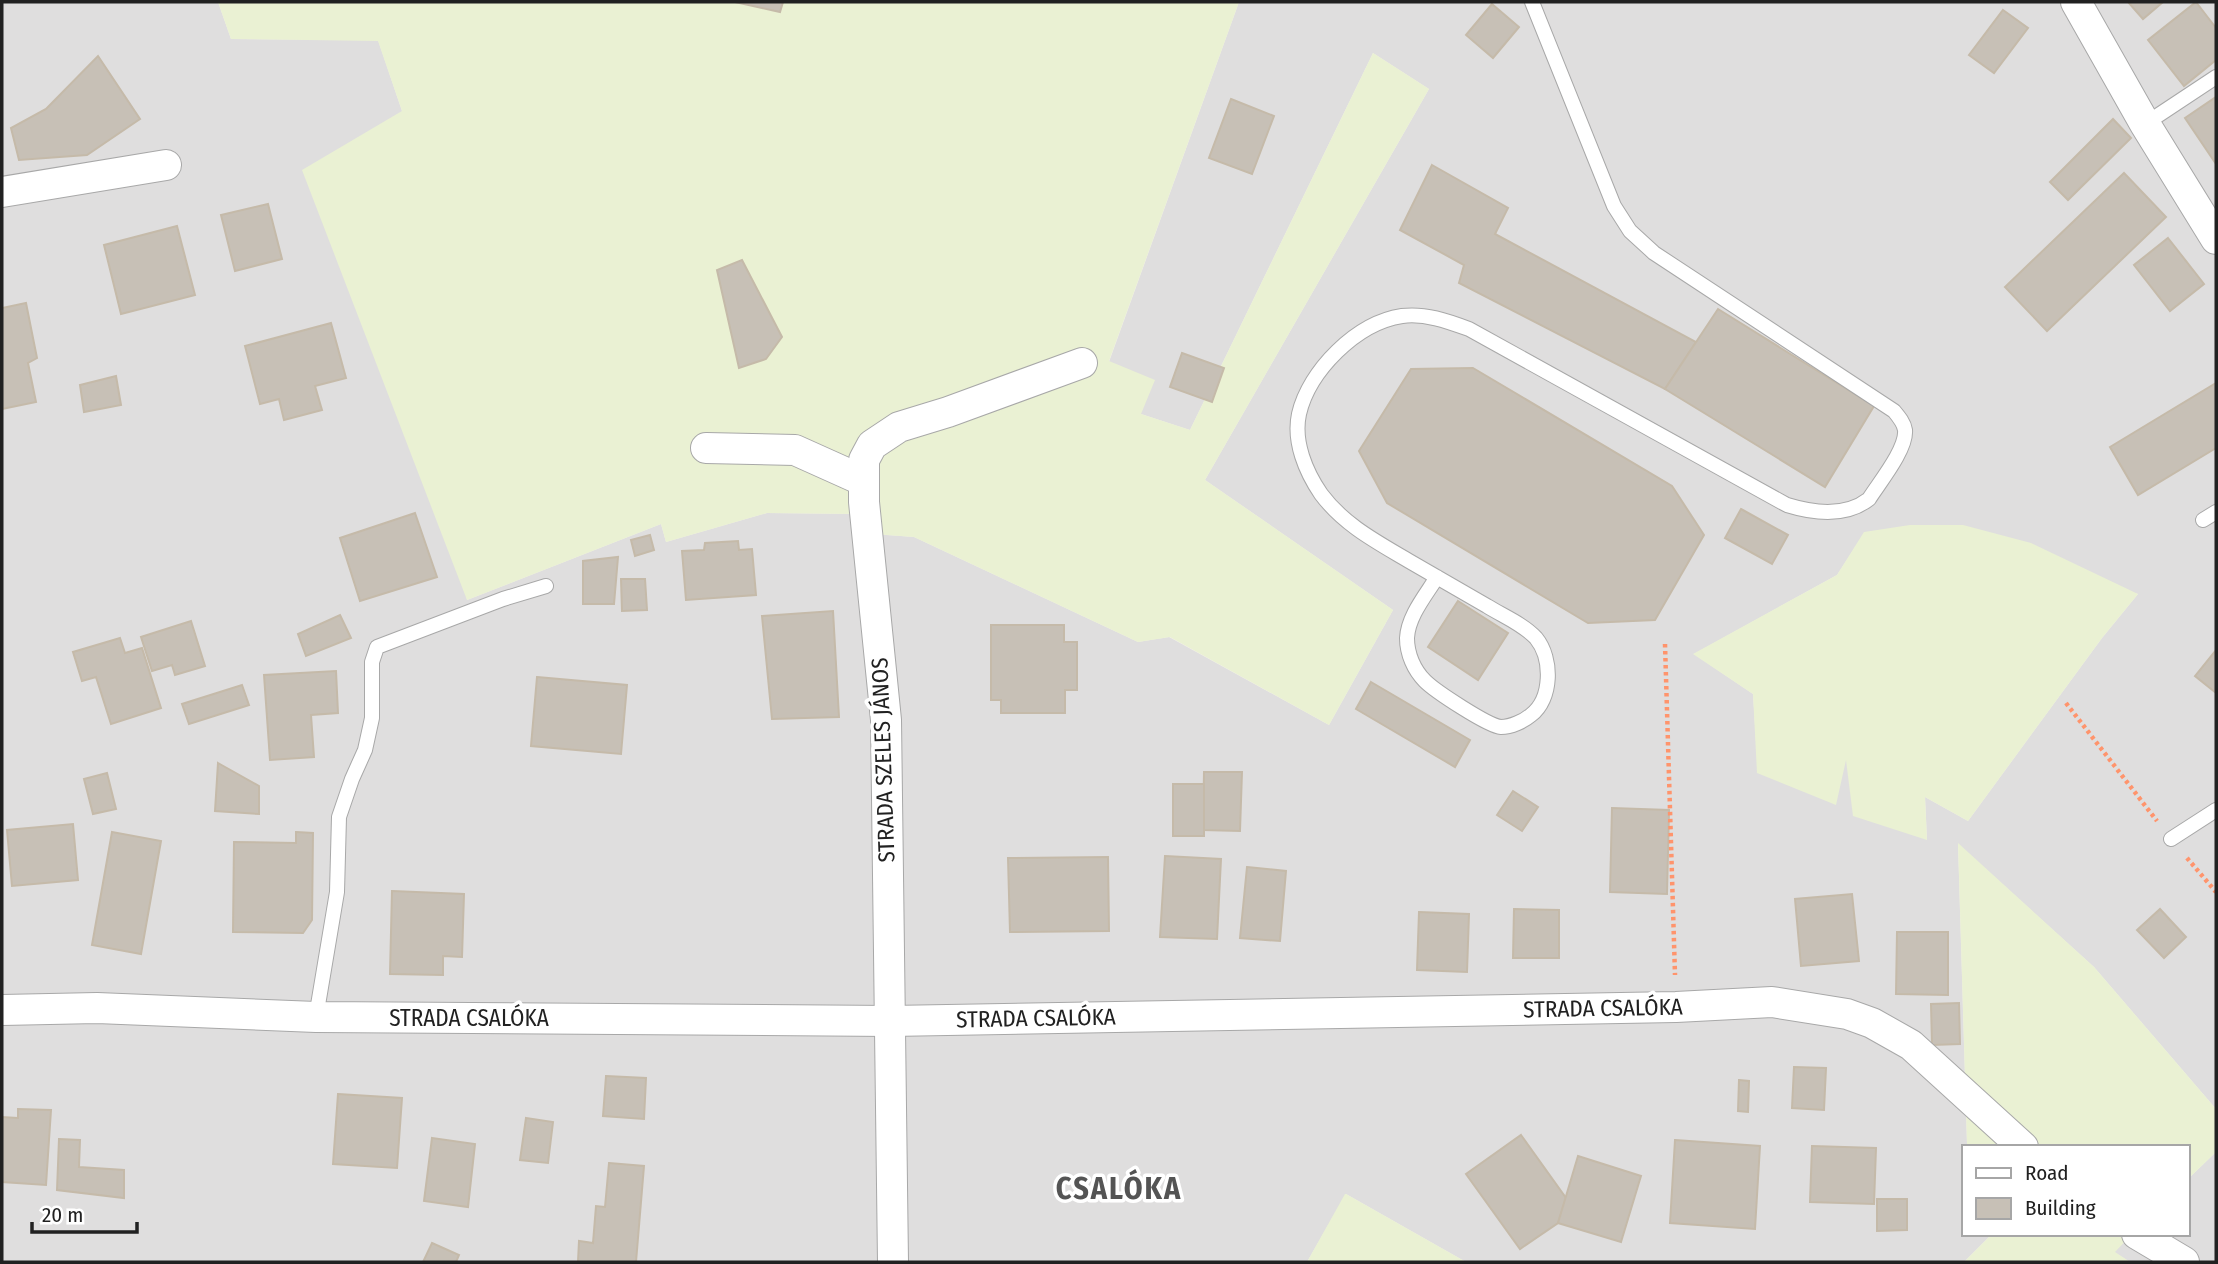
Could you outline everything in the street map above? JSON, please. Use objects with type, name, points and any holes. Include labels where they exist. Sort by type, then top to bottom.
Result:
[{"type":"street","points":[[2076,2],[2145,124],[2212,223]]},
{"type":"street","points":[[2,192],[166,165]]},
{"type":"street","name":"STRADA SZELES JÁNOS","points":[[893,1262],[886,720],[864,502],[864,460],[872,445],[899,428],[1082,363]]},
{"type":"street","points":[[706,448],[795,450],[864,481]]},
{"type":"street","name":"STRADA CSALÓKA","points":[[2,1010],[97,1008],[316,1017],[891,1021],[1676,1007],[1772,1002],[1846,1014],[1872,1023],[1911,1045],[2021,1145]]},
{"type":"street","points":[[2140,1236],[2184,1262]]},
{"type":"lane","points":[[1437,577],[1408,625],[1409,655],[1416,670],[1426,682],[1485,722],[1502,727],[1516,724],[1530,716],[1540,707],[1546,693],[1548,673],[1537,639],[1522,627],[1437,577],[1357,530],[1338,513],[1311,478],[1301,456],[1299,416],[1317,377],[1350,342],[1367,328],[1387,319],[1424,317],[1446,320],[1469,329],[1787,505],[1805,511],[1833,512],[1862,505],[1869,499],[1905,438],[1905,429],[1894,411],[1654,253],[1630,231],[1614,206],[1532,2]]},
{"type":"lane","points":[[2145,124],[2216,77]]},
{"type":"lane","points":[[2203,520],[2216,512]]},
{"type":"lane","points":[[316,1017],[337,892],[339,817],[365,750],[372,719],[372,662],[377,647],[503,599],[547,586]]},
{"type":"lane","points":[[2171,839],[2216,810]]},
{"type":"path","points":[[1665,644],[1676,1007]]},
{"type":"path","points":[[2066,703],[2171,839],[2216,891]]},
{"type":"shaded area","points":[[2,2],[218,2],[231,39],[378,40],[402,111],[467,600],[661,524],[666,542],[767,513],[855,514],[860,533],[914,537],[1138,642],[1169,637],[1329,725],[1393,610],[1205,480],[1429,89],[1373,53],[1190,430],[1141,414],[1109,362],[1239,2],[2216,2],[2216,1109],[2094,967],[1958,844],[1968,1145],[1962,1145],[1962,1236],[1990,1236],[1964,1262],[1466,1262],[1346,1194],[1307,1262],[2,1262]],"holes":[[[1865,532],[2138,594],[2102,638],[1968,821],[1925,797],[1927,840],[1846,757],[1758,773],[1753,694],[1694,654],[1837,575]]]},
{"type":"shaded area","points":[[2216,1152],[2216,1262],[2130,1262],[2114,1252],[2130,1236],[2190,1236],[2190,1177]]},
{"type":"green space","points":[[218,2],[1239,2],[1109,361],[1155,380],[1141,414],[1190,430],[1373,53],[1429,89],[1205,480],[1393,610],[1329,725],[1170,637],[1138,642],[914,537],[859,533],[855,514],[767,513],[666,542],[661,524],[467,600],[302,170],[402,111],[378,41],[231,39]]},
{"type":"green space","points":[[1910,525],[1963,525],[2031,543],[2138,594],[2102,638],[1968,821],[1925,797],[1927,840],[1853,816],[1846,760],[1836,805],[1757,773],[1753,694],[1693,654],[1837,575],[1864,532]]},
{"type":"green space","points":[[1958,843],[2094,967],[2216,1109],[2216,1152],[2190,1177],[2190,1145],[1967,1144]]},
{"type":"green space","points":[[1346,1194],[1466,1262],[1307,1262]]},
{"type":"green space","points":[[1990,1236],[2130,1236],[2115,1252],[2130,1262],[1964,1262]]},
{"type":"building","points":[[735,2],[783,2],[780,12]]},
{"type":"building","points":[[2128,2],[2163,2],[2143,19]]},
{"type":"building","points":[[2196,2],[2216,28],[2216,60],[2184,86],[2148,40]]},
{"type":"building","points":[[1492,4],[1519,27],[1493,58],[1466,35]]},
{"type":"building","points":[[2003,10],[2028,28],[1994,73],[1969,55]]},
{"type":"building","points":[[98,56],[140,119],[87,155],[19,160],[11,128],[46,109]]},
{"type":"building","points":[[2216,97],[2216,164],[2185,118]]},
{"type":"building","points":[[1231,99],[1274,116],[1252,174],[1209,158]]},
{"type":"building","points":[[2113,119],[2131,138],[2068,200],[2050,182]]},
{"type":"building","points":[[1432,165],[1508,208],[1495,234],[1696,342],[1665,389],[1459,283],[1464,265],[1400,230]]},
{"type":"building","points":[[2124,173],[2166,217],[2047,331],[2005,287]]},
{"type":"building","points":[[268,204],[282,259],[235,271],[221,215]]},
{"type":"building","points":[[177,226],[195,295],[121,314],[104,245]]},
{"type":"building","points":[[2168,238],[2204,284],[2170,311],[2134,265]]},
{"type":"building","points":[[742,260],[782,337],[766,359],[739,368],[717,270]]},
{"type":"building","points":[[26,303],[37,358],[28,363],[36,402],[2,409],[2,308]]},
{"type":"building","points":[[1718,309],[1874,406],[1825,487],[1665,389]]},
{"type":"building","points":[[331,323],[346,378],[315,386],[322,410],[284,420],[279,399],[260,404],[245,346]]},
{"type":"building","points":[[1182,353],[1224,368],[1212,402],[1170,387]]},
{"type":"building","points":[[1473,368],[1672,486],[1704,535],[1655,620],[1588,623],[1387,503],[1359,451],[1411,369]]},
{"type":"building","points":[[116,376],[121,405],[84,412],[80,385]]},
{"type":"building","points":[[2216,383],[2216,448],[2138,495],[2110,447]]},
{"type":"building","points":[[1741,509],[1788,535],[1772,564],[1725,538]]},
{"type":"building","points":[[415,513],[437,577],[360,601],[340,538]]},
{"type":"building","points":[[650,535],[654,550],[635,556],[631,540]]},
{"type":"building","points":[[738,541],[739,550],[752,549],[756,595],[686,600],[682,551],[704,550],[705,543]]},
{"type":"building","points":[[618,557],[614,604],[583,604],[583,561]]},
{"type":"building","points":[[621,579],[645,579],[647,610],[622,611]]},
{"type":"building","points":[[1458,601],[1508,633],[1478,680],[1428,647]]},
{"type":"building","points":[[833,611],[839,717],[772,719],[762,616]]},
{"type":"building","points":[[340,615],[351,638],[306,656],[298,634]]},
{"type":"building","points":[[191,621],[205,666],[175,675],[172,665],[152,671],[141,637]]},
{"type":"building","points":[[991,625],[1064,625],[1064,642],[1077,642],[1077,690],[1065,690],[1065,713],[1001,713],[1001,700],[991,700]]},
{"type":"building","points":[[120,638],[125,653],[142,648],[161,708],[111,724],[96,677],[82,681],[73,652]]},
{"type":"building","points":[[2216,650],[2216,693],[2195,676]]},
{"type":"building","points":[[336,671],[338,713],[311,715],[314,757],[270,760],[264,675]]},
{"type":"building","points":[[537,677],[627,685],[621,754],[531,746]]},
{"type":"building","points":[[1371,682],[1470,740],[1455,767],[1356,709]]},
{"type":"building","points":[[242,685],[249,705],[189,724],[182,704]]},
{"type":"building","points":[[218,763],[259,786],[259,814],[215,811]]},
{"type":"building","points":[[1204,772],[1242,772],[1240,831],[1203,830]]},
{"type":"building","points":[[107,773],[116,809],[93,814],[84,779]]},
{"type":"building","points":[[1173,784],[1204,784],[1204,836],[1173,836]]},
{"type":"building","points":[[1513,791],[1538,807],[1522,831],[1497,815]]},
{"type":"building","points":[[1612,808],[1669,810],[1667,894],[1610,892]]},
{"type":"building","points":[[73,824],[78,880],[12,886],[7,830]]},
{"type":"building","points":[[112,832],[161,841],[141,954],[92,945]]},
{"type":"building","points":[[296,832],[313,833],[312,920],[303,933],[233,932],[234,842],[296,843]]},
{"type":"building","points":[[1165,856],[1221,859],[1217,939],[1160,937]]},
{"type":"building","points":[[1108,857],[1109,931],[1010,932],[1008,858]]},
{"type":"building","points":[[1247,867],[1286,871],[1280,941],[1240,938]]},
{"type":"building","points":[[392,891],[464,894],[462,957],[443,956],[443,975],[390,974]]},
{"type":"building","points":[[1852,894],[1859,961],[1801,966],[1795,899]]},
{"type":"building","points":[[1514,909],[1559,910],[1559,958],[1513,958]]},
{"type":"building","points":[[2160,909],[2186,937],[2164,958],[2137,930]]},
{"type":"building","points":[[1419,912],[1469,914],[1467,972],[1417,970]]},
{"type":"building","points":[[1897,932],[1948,932],[1948,995],[1896,994]]},
{"type":"building","points":[[1959,1003],[1960,1044],[1932,1045],[1931,1004]]},
{"type":"building","points":[[1794,1067],[1826,1068],[1824,1110],[1792,1108]]},
{"type":"building","points":[[606,1076],[646,1078],[644,1119],[603,1116]]},
{"type":"building","points":[[1739,1080],[1749,1081],[1748,1112],[1738,1111]]},
{"type":"building","points":[[338,1094],[402,1098],[397,1168],[333,1164]]},
{"type":"building","points":[[18,1109],[51,1110],[46,1185],[2,1182],[2,1117],[18,1118]]},
{"type":"building","points":[[526,1118],[553,1122],[548,1163],[520,1160]]},
{"type":"building","points":[[1521,1135],[1566,1198],[1558,1223],[1520,1249],[1466,1174]]},
{"type":"building","points":[[432,1138],[475,1144],[468,1207],[424,1201]]},
{"type":"building","points":[[59,1139],[80,1140],[79,1167],[124,1170],[124,1198],[57,1190]]},
{"type":"building","points":[[1675,1140],[1760,1146],[1755,1229],[1670,1223]]},
{"type":"building","points":[[1812,1146],[1876,1148],[1874,1204],[1810,1202]]},
{"type":"building","points":[[1578,1156],[1641,1176],[1621,1242],[1558,1223]]},
{"type":"building","points":[[609,1163],[644,1166],[636,1262],[578,1262],[579,1241],[593,1243],[596,1206],[605,1207]]},
{"type":"building","points":[[1877,1199],[1907,1199],[1907,1230],[1877,1231]]},
{"type":"building","points":[[432,1243],[459,1255],[456,1262],[423,1262]]},
{"type":"district","name":"CSALÓKA","points":[[1119,1189]]}]
